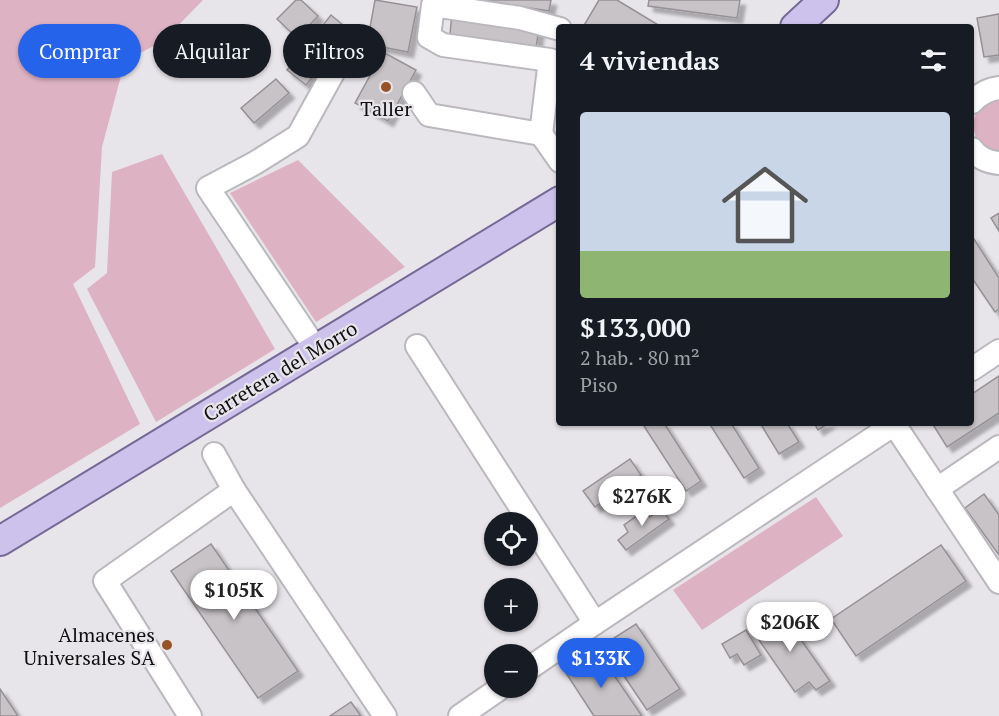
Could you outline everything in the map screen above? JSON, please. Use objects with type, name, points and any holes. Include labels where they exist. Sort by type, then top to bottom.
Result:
[{"type":"main road","points":[[798,24],[824,0]]},
{"type":"main road","name":"Carretera del Morro","points":[[0,541],[556,203]]},
{"type":"lane","points":[[556,28],[520,18],[430,3],[429,37],[443,45],[549,60],[541,134],[556,155]]},
{"type":"lane","points":[[316,349],[208,188],[255,163],[298,136],[331,78]]},
{"type":"lane","points":[[974,100],[992,88],[999,88]]},
{"type":"lane","points":[[414,93],[429,115],[541,134]]},
{"type":"lane","points":[[974,153],[985,160],[999,163]]},
{"type":"lane","points":[[417,346],[595,623]]},
{"type":"lane","points":[[974,368],[999,351]]},
{"type":"lane","points":[[538,662],[892,426]]},
{"type":"lane","points":[[896,426],[999,582]]},
{"type":"lane","points":[[937,489],[999,447]]},
{"type":"lane","points":[[214,454],[234,490],[385,716]]},
{"type":"lane","points":[[190,716],[105,581],[234,490]]},
{"type":"lane","points":[[460,716],[486,698]]},
{"type":"shaded area","points":[[0,0],[203,0],[180,24],[153,24],[153,46],[141,53],[141,24],[18,24],[18,78],[120,78],[102,147],[95,267],[73,284],[140,424],[0,508]]},
{"type":"shaded area","points":[[999,96],[999,154],[978,141],[974,131],[974,119],[982,105]]},
{"type":"shaded area","points":[[162,154],[275,349],[156,422],[87,289],[107,273],[112,172]]},
{"type":"shaded area","points":[[298,160],[405,267],[316,322],[230,193]]},
{"type":"shaded area","points":[[816,497],[843,536],[702,630],[673,590]]},
{"type":"building","points":[[296,0],[301,0],[318,16],[310,24],[283,25],[277,19]]},
{"type":"building","name":"Taller","points":[[375,0],[417,7],[408,52],[386,48],[386,24],[371,24]]},
{"type":"building","points":[[453,0],[481,0],[542,10],[536,47],[450,35]]},
{"type":"building","points":[[481,0],[551,0],[549,11]]},
{"type":"building","points":[[599,0],[617,0],[657,24],[585,24]]},
{"type":"building","points":[[649,0],[740,0],[737,18],[648,6]]},
{"type":"building","points":[[999,14],[999,55],[984,57],[977,18]]},
{"type":"building","points":[[331,15],[342,24],[324,24]]},
{"type":"building","name":"Taller","points":[[386,54],[416,70],[388,121],[355,103],[369,78],[386,78]]},
{"type":"building","points":[[297,78],[312,78],[306,85]]},
{"type":"building","points":[[276,79],[289,93],[254,123],[241,108]]},
{"type":"building","points":[[999,213],[999,231],[991,218]]},
{"type":"building","points":[[974,239],[999,278],[999,309],[995,312],[974,281]]},
{"type":"building","points":[[999,376],[999,413],[947,447],[934,426],[974,426],[974,393]]},
{"type":"building","points":[[644,426],[666,426],[701,481],[686,491]]},
{"type":"building","points":[[711,426],[733,426],[759,468],[744,478]]},
{"type":"building","points":[[762,426],[789,426],[799,442],[779,454]]},
{"type":"building","points":[[630,459],[641,475],[595,507],[583,491]]},
{"type":"building","points":[[984,494],[999,515],[999,555],[965,508]]},
{"type":"building","points":[[661,509],[669,519],[626,550],[618,540],[628,532],[624,525],[645,510],[650,517]]},
{"type":"building","points":[[211,544],[298,671],[258,698],[171,571]]},
{"type":"building","points":[[941,545],[966,581],[856,656],[831,619]]},
{"type":"building","points":[[780,610],[830,681],[816,690],[809,682],[795,692],[752,630]]},
{"type":"building","points":[[636,624],[680,689],[647,710],[603,645]]},
{"type":"building","points":[[746,630],[761,655],[744,665],[737,654],[730,658],[722,644]]},
{"type":"building","points":[[598,652],[642,716],[594,716],[566,673]]},
{"type":"building","points":[[0,689],[18,716],[0,716]]},
{"type":"building","points":[[351,702],[361,716],[330,716]]},
{"type":"place","name":"Taller","points":[[386,87]]},
{"type":"place","name":"Almacenes Universales SA","points":[[167,645]]}]
